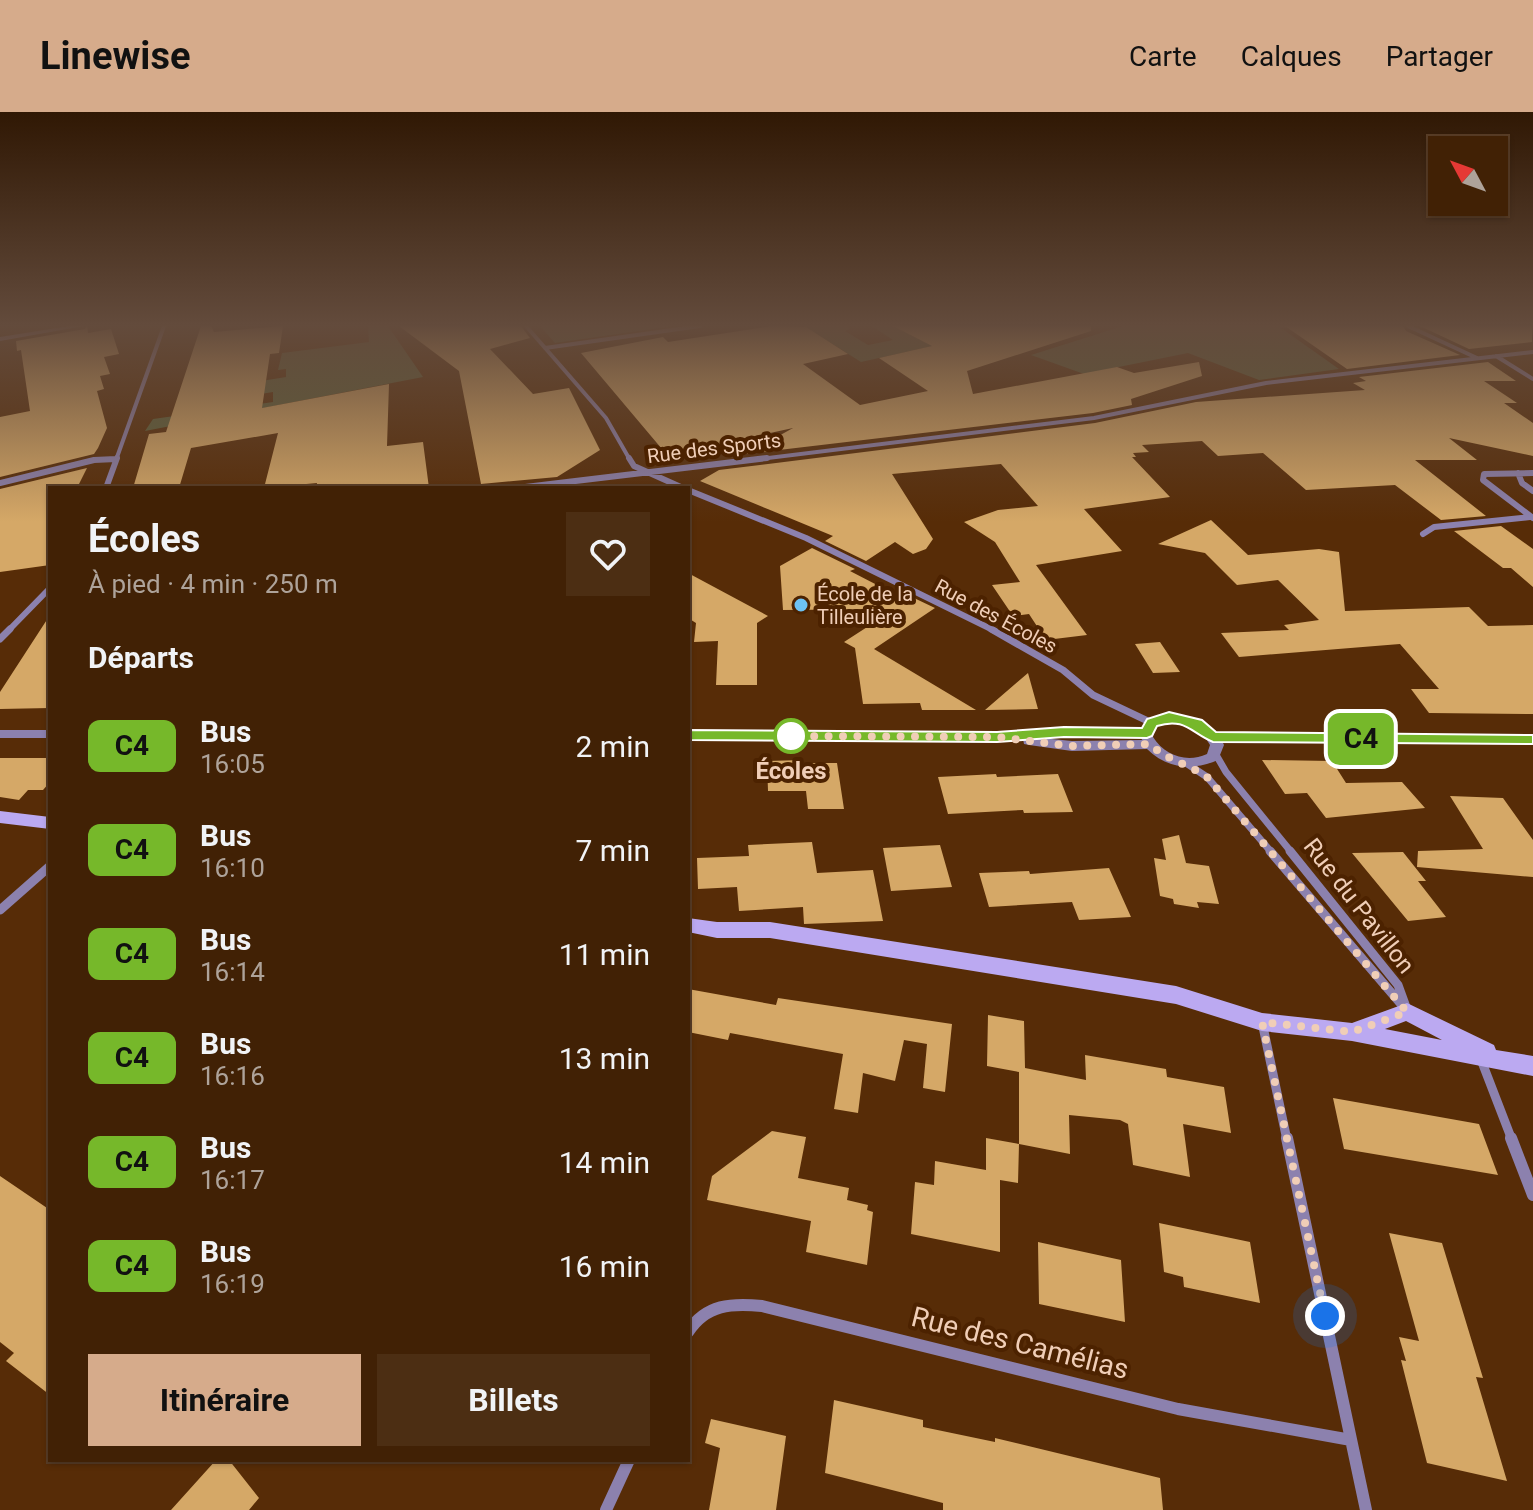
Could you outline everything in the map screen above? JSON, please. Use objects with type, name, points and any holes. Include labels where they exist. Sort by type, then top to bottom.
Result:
[{"type":"main road","points":[[0,817],[48,823]]},
{"type":"main road","points":[[690,925],[717,930],[770,930],[1176,995],[1262,1022],[1352,1032],[1478,1052],[1533,1066]]},
{"type":"main road","points":[[1352,1032],[1407,1012],[1478,1052]]},
{"type":"street","points":[[107,486],[140,391]]},
{"type":"street","points":[[582,391],[615,429],[629,461],[645,473]]},
{"type":"street","name":"Rue des Sports","points":[[534,486],[1094,418],[1226,391]]},
{"type":"street","points":[[0,483],[94,460],[116,459]]},
{"type":"street","name":"Rue des Écoles","points":[[645,473],[678,486]]},
{"type":"street","points":[[1518,473],[1522,483],[1533,491]]},
{"type":"street","points":[[1532,518],[1483,480],[1484,474],[1533,473]]},
{"type":"street","name":"Rue des Écoles","points":[[690,491],[806,538],[860,567],[884,574],[1027,648],[1063,670],[1093,695],[1149,733]]},
{"type":"street","points":[[1423,534],[1434,527],[1532,518]]},
{"type":"street","points":[[0,639],[48,590]]},
{"type":"street","points":[[690,735],[997,737],[1072,746],[1149,733],[1164,718],[1180,718],[1197,724],[1213,737],[1217,745],[1215,753],[1204,761],[1186,763],[1165,756],[1149,733]]},
{"type":"street","points":[[0,734],[48,734]]},
{"type":"street","points":[[1213,737],[1533,740]]},
{"type":"street","name":"Rue du Pavillon","points":[[1215,753],[1226,772],[1398,985],[1407,1012]]},
{"type":"street","name":"Rue du Pavillon","points":[[1186,763],[1207,777],[1407,1012]]},
{"type":"street","points":[[0,910],[48,868]]},
{"type":"street","points":[[1262,1022],[1366,1510]]},
{"type":"street","points":[[1478,1052],[1533,1195]]},
{"type":"street","name":"Rue des Camélias","points":[[690,1328],[694,1320],[725,1303],[762,1306],[1178,1409],[1351,1440]]},
{"type":"street","points":[[606,1510],[628,1462]]},
{"type":"green space","points":[[261,391],[350,391],[145,431],[153,419],[273,402],[273,392],[261,394]]},
{"type":"building","points":[[27,391],[97,391],[107,428],[94,454],[0,477],[0,417],[30,411]]},
{"type":"building","points":[[179,391],[264,391],[262,408],[351,391],[389,391],[387,446],[423,442],[429,486],[316,486],[317,483],[265,486],[278,433],[191,448],[180,486],[134,486],[149,434],[166,432]]},
{"type":"building","points":[[463,391],[530,391],[533,394],[571,391],[600,450],[557,477],[481,484]]},
{"type":"building","points":[[613,391],[841,391],[860,405],[927,391],[972,391],[973,394],[988,391],[1155,391],[1131,399],[1132,405],[1093,413],[746,454],[793,428],[667,455]]},
{"type":"building","points":[[1348,391],[1499,391],[1517,403],[1504,403],[1533,423],[1533,456],[1449,438],[1477,460],[1415,460],[1486,516],[1441,520],[1395,485],[1306,490],[1263,453],[1218,456],[1202,441],[1142,445],[1149,452],[1133,453],[1136,457],[1132,457],[1170,497],[1084,509],[1122,551],[1036,565],[1087,635],[1046,640],[1029,614],[1013,616],[992,585],[1020,582],[995,542],[964,522],[998,510],[1038,506],[1001,464],[892,474],[933,539],[926,549],[913,554],[895,542],[866,561],[825,541],[833,536],[700,481],[719,470],[1095,423],[1196,402]]},
{"type":"building","points":[[87,468],[78,486],[48,486],[48,565],[0,572],[0,489]]},
{"type":"building","points":[[1211,520],[1248,555],[1319,549],[1339,552],[1345,611],[1469,607],[1488,626],[1533,625],[1533,714],[1429,713],[1411,689],[1439,689],[1400,644],[1239,657],[1221,633],[1289,630],[1284,625],[1319,620],[1278,580],[1237,585],[1205,553],[1158,544]]},
{"type":"building","points":[[1501,526],[1533,549],[1533,587],[1511,568],[1503,568],[1454,531]]},
{"type":"building","points":[[812,548],[908,601],[914,598],[935,608],[874,649],[976,710],[922,710],[920,703],[863,704],[855,648],[844,642],[895,609],[783,610],[780,566]]},
{"type":"building","points":[[690,574],[768,616],[757,623],[757,685],[716,685],[718,641],[694,642],[696,623],[690,619]]},
{"type":"building","points":[[48,618],[48,708],[0,709],[0,692]]},
{"type":"building","points":[[1160,642],[1180,672],[1153,673],[1135,644]]},
{"type":"building","points":[[1028,673],[1038,709],[985,710]]},
{"type":"building","points":[[0,758],[48,758],[48,784],[43,790],[28,790],[19,800],[0,797]]},
{"type":"building","points":[[803,760],[803,763],[837,763],[844,809],[808,809],[806,791],[768,791],[767,761]]},
{"type":"building","points":[[1262,760],[1332,761],[1346,783],[1402,782],[1425,808],[1326,818],[1307,793],[1285,794]]},
{"type":"building","points":[[996,774],[997,777],[1058,774],[1073,812],[1024,813],[1023,810],[948,814],[938,777]]},
{"type":"building","points":[[1450,796],[1503,798],[1533,840],[1533,877],[1417,867],[1418,851],[1483,849]]},
{"type":"building","points":[[1179,835],[1186,863],[1209,866],[1219,904],[1197,902],[1199,908],[1174,904],[1173,899],[1160,896],[1154,858],[1166,860],[1162,839]]},
{"type":"building","points":[[812,842],[817,873],[873,870],[883,921],[804,924],[803,907],[739,911],[737,887],[698,889],[697,858],[749,856],[748,845]]},
{"type":"building","points":[[940,845],[952,887],[891,891],[883,848]]},
{"type":"building","points":[[1403,852],[1426,881],[1418,881],[1446,917],[1408,921],[1352,853]]},
{"type":"building","points":[[1109,868],[1131,917],[1079,920],[1072,902],[989,907],[979,873],[1029,871],[1030,874]]},
{"type":"building","points":[[690,989],[776,1005],[778,998],[952,1024],[945,1092],[923,1088],[927,1044],[904,1040],[895,1081],[863,1073],[858,1113],[834,1109],[843,1054],[730,1033],[728,1040],[690,1032]]},
{"type":"building","points":[[988,1015],[1024,1021],[1025,1068],[1086,1080],[1085,1055],[1166,1069],[1167,1077],[1224,1087],[1231,1133],[1183,1124],[1190,1177],[1133,1165],[1128,1124],[1120,1120],[1069,1115],[1070,1154],[1019,1144],[1019,1072],[987,1066]]},
{"type":"building","points":[[1333,1098],[1479,1124],[1498,1175],[1344,1149]]},
{"type":"building","points":[[772,1131],[806,1137],[798,1178],[849,1188],[847,1200],[868,1205],[867,1210],[873,1212],[867,1265],[806,1252],[811,1221],[707,1200],[712,1176]]},
{"type":"building","points":[[986,1138],[1019,1144],[1018,1183],[1000,1180],[1000,1252],[911,1234],[915,1182],[934,1185],[935,1161],[986,1170]]},
{"type":"building","points":[[0,1176],[48,1209],[48,1393],[6,1361],[14,1353],[0,1342]]},
{"type":"building","points":[[1159,1223],[1250,1242],[1260,1303],[1184,1287],[1183,1277],[1164,1272]]},
{"type":"building","points":[[1389,1233],[1442,1243],[1483,1378],[1476,1377],[1507,1481],[1427,1463],[1401,1360],[1406,1361],[1399,1337],[1419,1341]]},
{"type":"building","points":[[1038,1242],[1121,1260],[1125,1322],[1039,1304]]},
{"type":"building","points":[[834,1400],[923,1420],[923,1427],[995,1442],[995,1438],[1160,1478],[1163,1510],[943,1510],[943,1503],[825,1473]]},
{"type":"building","points":[[711,1419],[786,1436],[776,1510],[709,1510],[720,1448],[705,1443]]},
{"type":"building","points":[[214,1462],[231,1462],[259,1498],[249,1510],[171,1510]]},
{"type":"bus line","name":"C4","points":[[690,735],[997,737],[1064,732],[1147,733],[1152,723],[1169,717],[1197,724],[1213,737],[1533,740]]},
{"type":"place","name":"École de la Tilleulière","points":[[801,605]]},
{"type":"place","name":"Écoles","points":[[791,736]]},
{"type":"route","points":[[791,736],[781,736],[997,737],[1072,746],[1150,744],[1159,753],[1186,763],[1207,777],[1407,1012],[1352,1032],[1262,1022],[1325,1316]]}]
